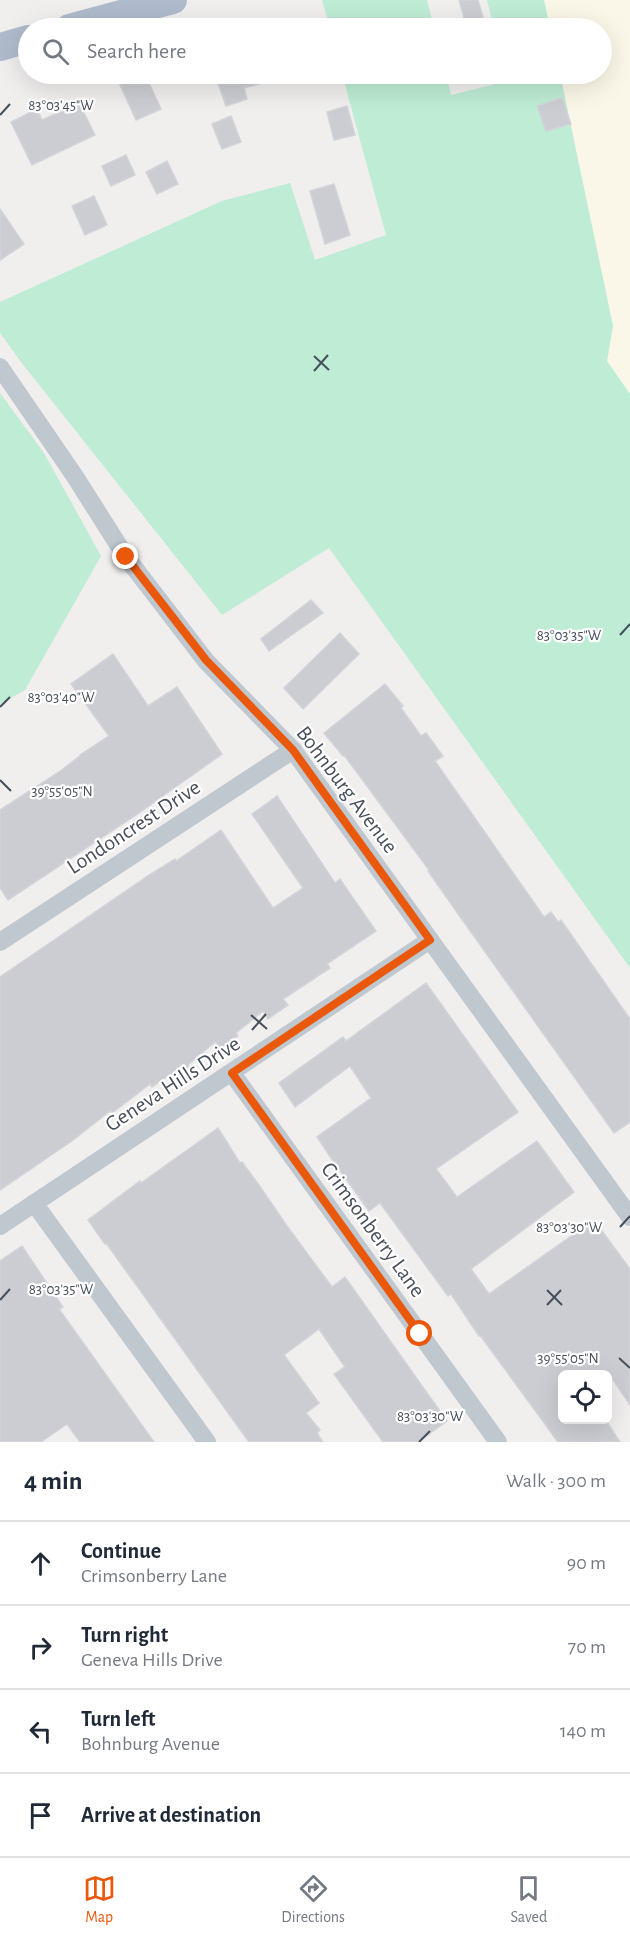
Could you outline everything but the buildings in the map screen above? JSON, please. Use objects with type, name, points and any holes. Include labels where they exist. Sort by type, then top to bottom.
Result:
[{"type":"main road","points":[[106,18],[173,0]]},
{"type":"main road","points":[[0,47],[18,42]]},
{"type":"street","name":"Bohnburg Avenue","points":[[0,367],[134,567],[206,660],[293,750],[630,1217]]},
{"type":"street","name":"Londoncrest Drive","points":[[0,942],[293,750]]},
{"type":"street","name":"Geneva Hills Drive","points":[[0,1226],[430,940]]},
{"type":"street","name":"Crimsonberry Lane","points":[[232,1073],[498,1442]]},
{"type":"street","points":[[34,1203],[207,1442]]},
{"type":"shaded area","points":[[544,0],[630,0],[630,394],[607,361],[613,325],[562,84],[612,84],[612,18],[548,18]]},
{"type":"green space","points":[[322,0],[427,0],[432,18],[327,18]]},
{"type":"green space","points":[[487,0],[544,0],[548,18],[492,18]]},
{"type":"green space","points":[[345,84],[448,84],[451,95],[495,84],[562,84],[613,326],[607,361],[630,394],[630,968],[329,548],[222,615],[0,333],[0,302],[222,201],[290,183],[315,260],[386,235]]},
{"type":"green space","points":[[0,393],[44,453],[101,556],[25,690],[0,704]]},
{"type":"route","points":[[126,557],[206,660],[293,750],[430,940],[232,1073],[420,1334]]}]
